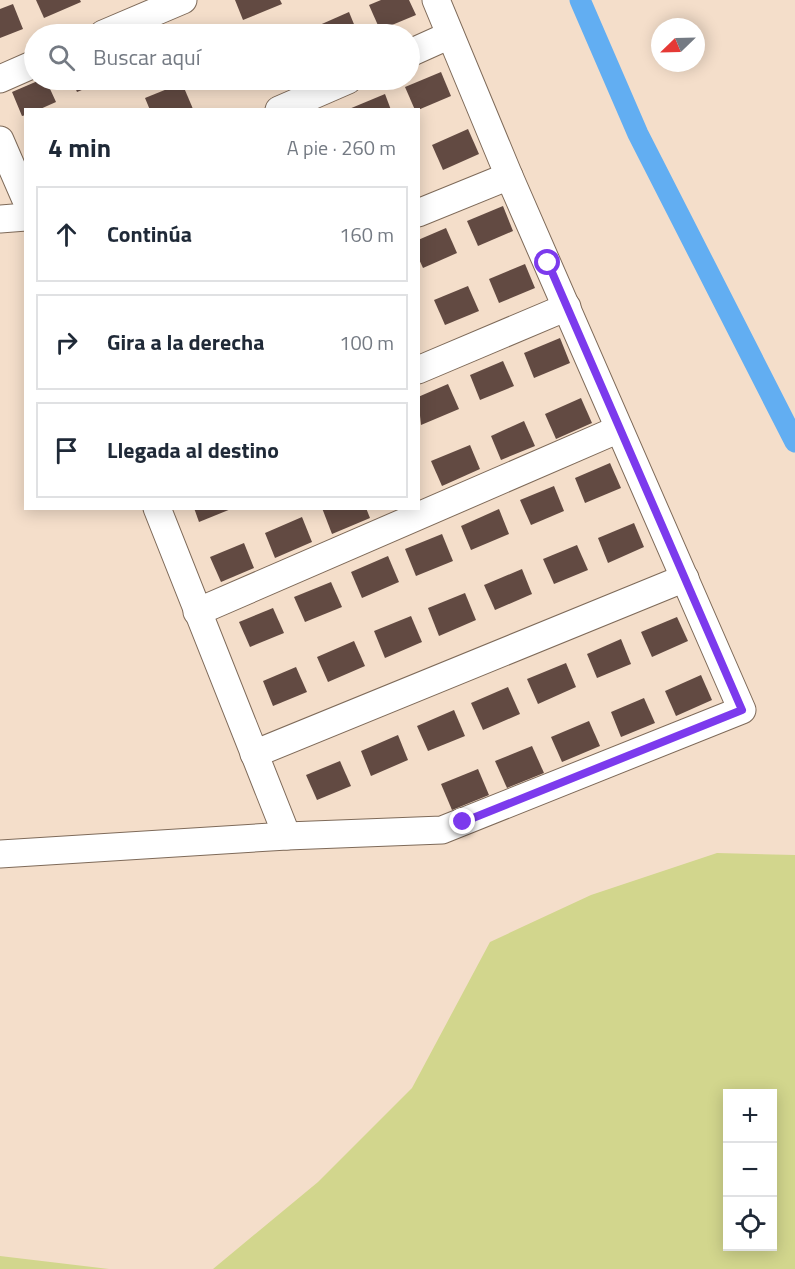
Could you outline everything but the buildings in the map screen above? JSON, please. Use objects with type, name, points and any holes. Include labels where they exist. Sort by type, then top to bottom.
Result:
[{"type":"street","points":[[127,24],[183,0]]},
{"type":"street","points":[[0,854],[287,836],[442,830],[742,710],[509,176],[436,0]]},
{"type":"street","points":[[420,48],[450,35]]},
{"type":"street","points":[[0,79],[24,68]]},
{"type":"street","points":[[284,108],[325,90]]},
{"type":"street","points":[[0,140],[24,195]]},
{"type":"street","points":[[420,212],[509,176]]},
{"type":"street","points":[[0,219],[24,217]]},
{"type":"street","points":[[420,369],[567,307]]},
{"type":"street","points":[[197,612],[620,429]]},
{"type":"street","points":[[158,510],[287,836]]},
{"type":"street","points":[[254,754],[686,578]]},
{"type":"green space","points":[[717,853],[795,855],[795,1269],[213,1269],[318,1182],[412,1088],[490,942],[591,895]]},
{"type":"green space","points":[[0,1256],[109,1269],[0,1269]]},
{"type":"waterway","points":[[580,0],[638,134],[795,442]]},
{"type":"route","points":[[463,822],[742,710],[548,263]]}]
